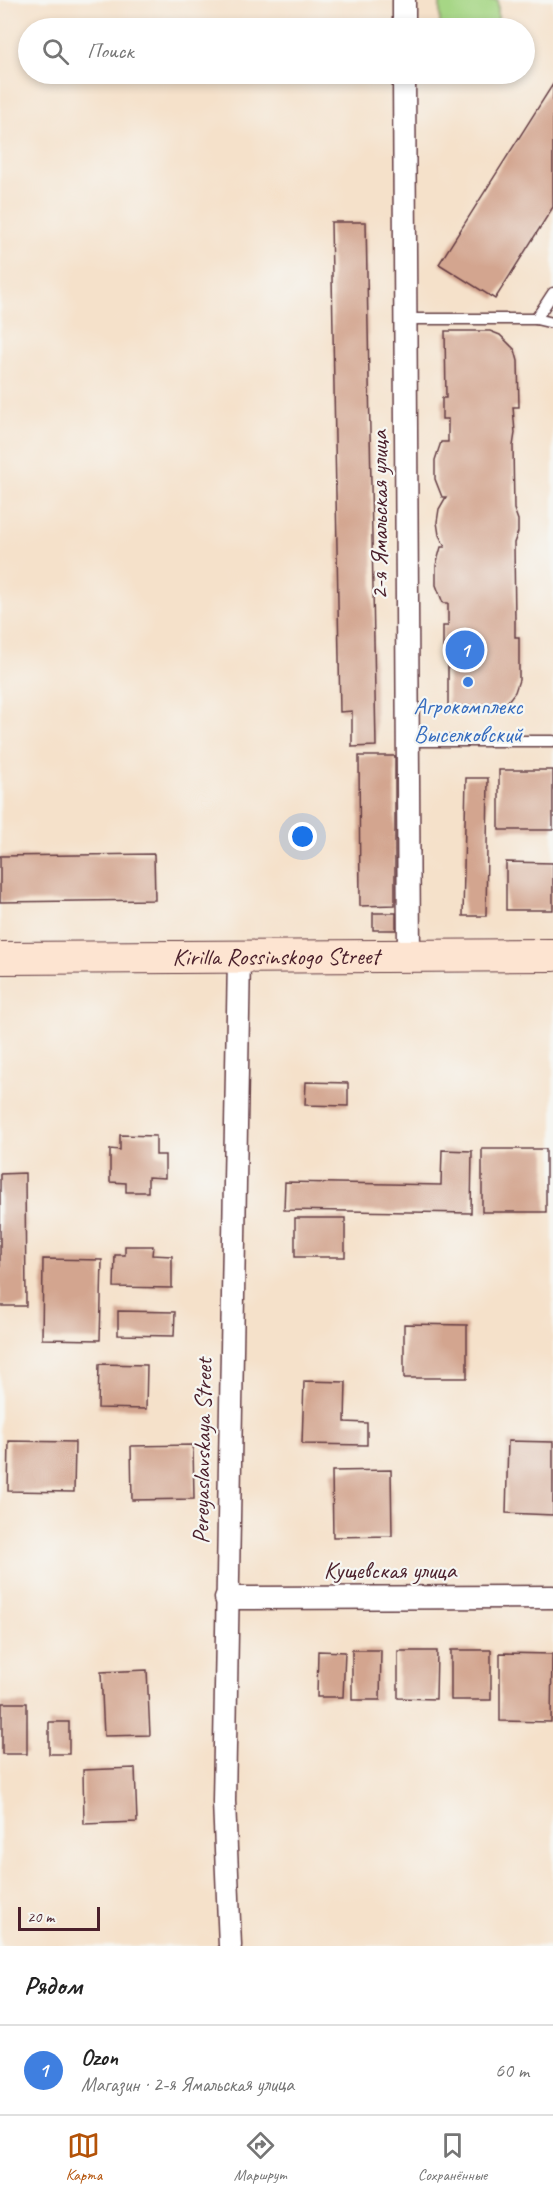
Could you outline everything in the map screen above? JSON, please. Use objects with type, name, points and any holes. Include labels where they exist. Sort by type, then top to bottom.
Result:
[{"type":"main road","name":"Kirilla Rossinskogo Street","points":[[0,958],[553,955]]},
{"type":"street","points":[[404,0],[404,18]]},
{"type":"street","name":"2-я Ямальская улица","points":[[404,84],[409,956]]},
{"type":"street","name":"Pereyaslavskaya Street","points":[[230,1946],[224,1801],[239,957]]},
{"type":"street","name":"Кущевская улица","points":[[226,1598],[553,1597]]},
{"type":"lane","points":[[536,319],[553,293]]},
{"type":"lane","points":[[406,319],[536,319],[553,323]]},
{"type":"lane","points":[[408,741],[553,741]]},
{"type":"green space","points":[[440,0],[498,0],[498,18],[440,18]]},
{"type":"building","points":[[553,84],[553,207],[495,299],[439,264]]},
{"type":"building","points":[[331,222],[366,222],[376,746],[352,747],[352,711],[340,712]]},
{"type":"building","points":[[445,331],[490,331],[500,335],[515,350],[518,361],[519,407],[513,407],[515,433],[513,446],[514,509],[518,520],[518,532],[514,543],[515,637],[519,637],[519,680],[515,692],[508,701],[498,708],[487,711],[448,711],[448,648],[443,648],[443,626],[448,626],[448,603],[443,603],[436,585],[436,565],[441,547],[445,547],[439,535],[437,522],[439,509],[446,497],[442,497],[435,479],[435,460],[441,442],[448,442],[448,419],[442,419],[442,398],[446,398]]},
{"type":"building","points":[[359,756],[395,756],[395,905],[360,906]]},
{"type":"building","points":[[499,770],[553,770],[553,830],[499,830]]},
{"type":"building","points":[[466,778],[488,778],[486,916],[463,916]]},
{"type":"building","points":[[154,854],[155,900],[0,902],[0,856]]},
{"type":"building","points":[[506,862],[553,863],[553,910],[506,910]]},
{"type":"building","points":[[373,913],[396,913],[396,930],[373,930]]},
{"type":"building","points":[[306,1082],[348,1083],[348,1106],[305,1105]]},
{"type":"building","points":[[120,1135],[156,1136],[156,1155],[165,1155],[165,1178],[148,1177],[148,1192],[126,1192],[126,1183],[110,1182],[110,1149],[120,1150]]},
{"type":"building","points":[[482,1149],[546,1149],[546,1212],[482,1212]]},
{"type":"building","points":[[442,1150],[472,1151],[471,1213],[284,1210],[285,1182],[441,1185]]},
{"type":"building","points":[[25,1173],[26,1306],[0,1306],[0,1174]]},
{"type":"building","points":[[295,1218],[345,1218],[345,1257],[295,1257]]},
{"type":"building","points":[[125,1246],[153,1246],[152,1255],[172,1256],[172,1288],[114,1287],[115,1255],[125,1255]]},
{"type":"building","points":[[43,1259],[102,1260],[100,1340],[42,1339]]},
{"type":"building","points":[[118,1311],[175,1312],[174,1336],[118,1335]]},
{"type":"building","points":[[404,1324],[467,1325],[467,1378],[404,1378]]},
{"type":"building","points":[[99,1364],[147,1365],[146,1409],[98,1408]]},
{"type":"building","points":[[304,1381],[346,1382],[345,1422],[367,1423],[367,1445],[302,1444]]},
{"type":"building","points":[[9,1441],[75,1442],[74,1492],[8,1491]]},
{"type":"building","points":[[508,1441],[553,1442],[553,1515],[506,1513]]},
{"type":"building","points":[[193,1445],[194,1499],[132,1500],[131,1446]]},
{"type":"building","points":[[391,1470],[392,1536],[333,1537],[332,1471]]},
{"type":"building","points":[[352,1650],[381,1650],[380,1700],[352,1700]]},
{"type":"building","points":[[451,1650],[491,1650],[491,1700],[451,1700]]},
{"type":"building","points":[[318,1651],[345,1652],[343,1697],[317,1697]]},
{"type":"building","points":[[398,1651],[437,1651],[436,1699],[398,1698]]},
{"type":"building","points":[[500,1653],[552,1654],[551,1722],[500,1721]]},
{"type":"building","points":[[147,1670],[150,1735],[104,1736],[101,1672]]},
{"type":"building","points":[[2,1703],[27,1703],[27,1754],[2,1754]]},
{"type":"building","points":[[49,1722],[69,1722],[69,1754],[49,1754]]},
{"type":"building","points":[[135,1768],[137,1822],[84,1824],[83,1770]]},
{"type":"place","name":"Ozon","points":[[465,650]]},
{"type":"place","name":"Агрокомплекс Выселковский","points":[[468,682]]}]
